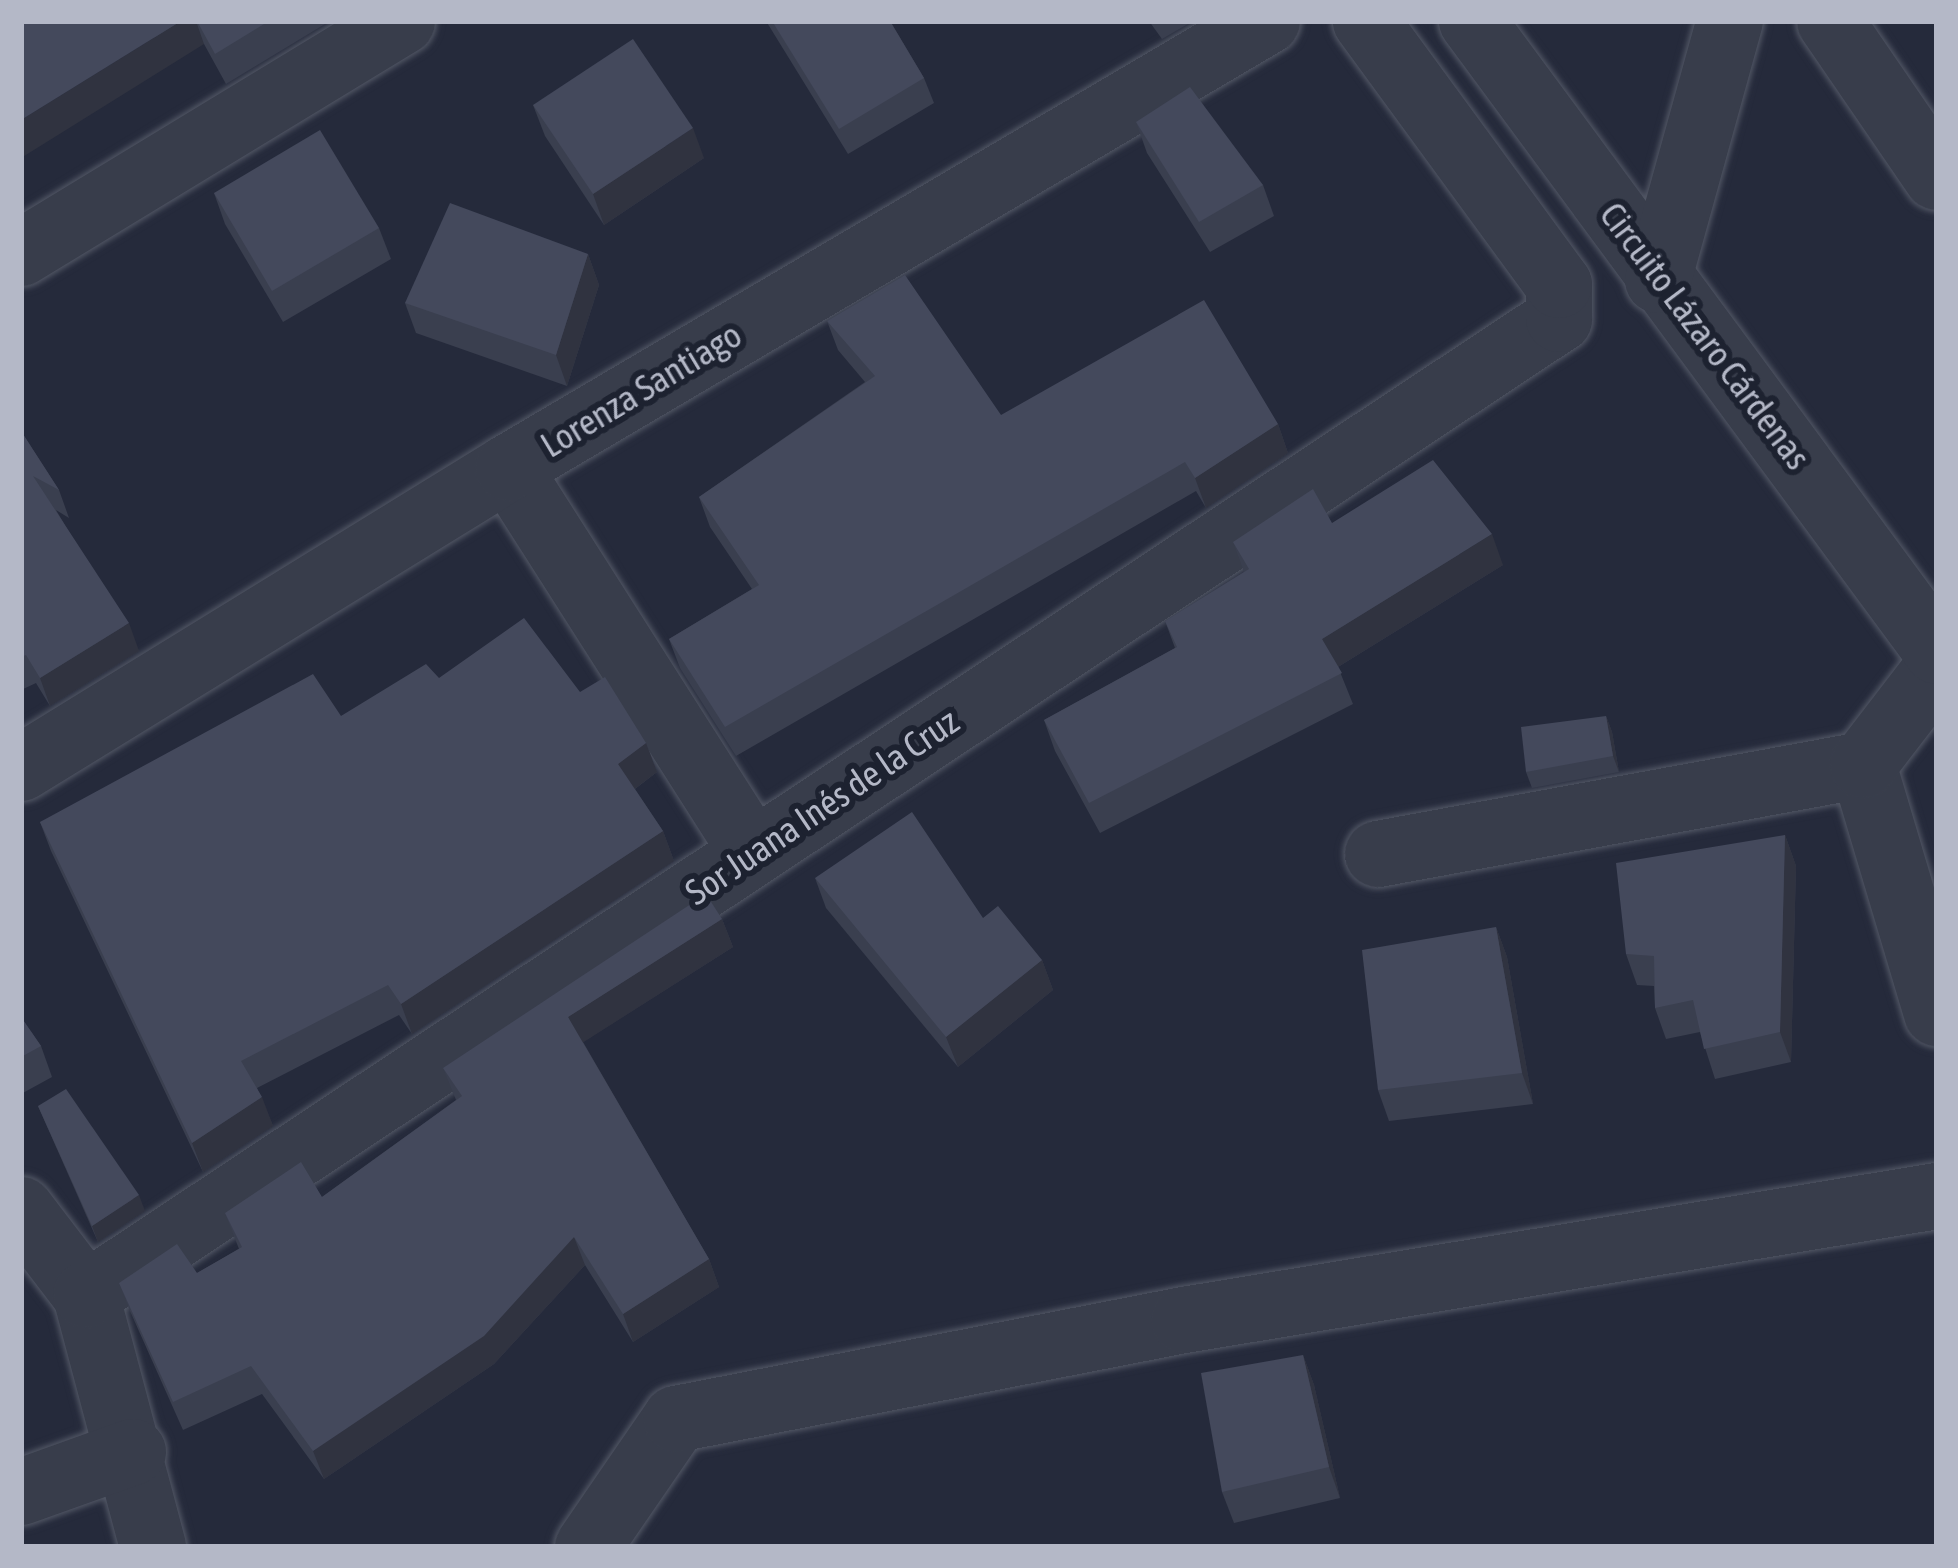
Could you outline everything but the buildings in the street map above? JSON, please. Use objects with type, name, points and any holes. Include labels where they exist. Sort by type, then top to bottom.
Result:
[{"type":"street","points":[[21,253],[402,21]]},
{"type":"street","name":"Lorenza Santiago","points":[[21,768],[508,468],[1267,21]]},
{"type":"street","name":"Sor Juana Inés de la Cruz","points":[[86,1295],[1558,319],[1558,285],[1366,21]]},
{"type":"street","name":"Circuito Lázaro Cárdenas","points":[[1472,21],[1658,280],[1937,651]]},
{"type":"street","points":[[1658,280],[1730,21]]},
{"type":"street","points":[[1830,21],[1937,178]]},
{"type":"street","points":[[508,468],[753,853]]},
{"type":"street","points":[[1378,854],[1863,765],[1937,669]]},
{"type":"street","points":[[1863,765],[1937,1013]]},
{"type":"street","points":[[588,1547],[676,1419],[1184,1320],[1937,1196]]},
{"type":"street","points":[[21,1210],[86,1295],[133,1452],[154,1547]]},
{"type":"street","points":[[21,1492],[133,1452]]}]
